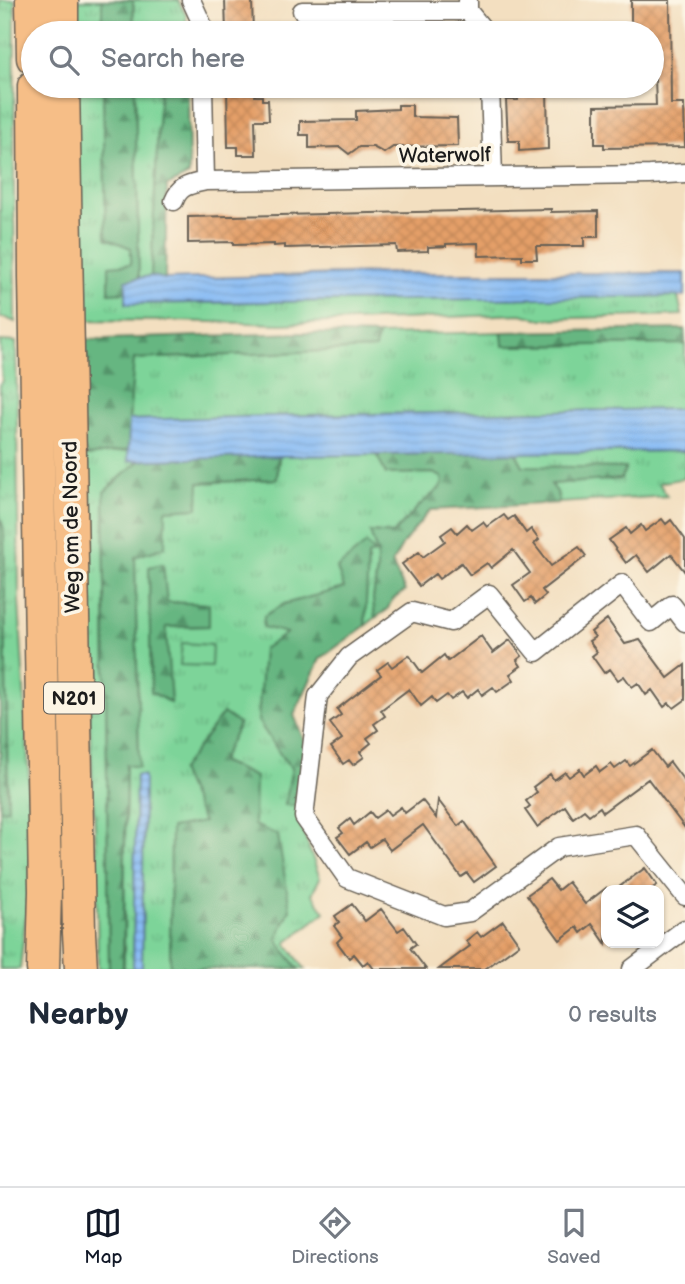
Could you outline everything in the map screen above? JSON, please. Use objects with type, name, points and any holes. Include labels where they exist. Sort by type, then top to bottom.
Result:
[{"type":"highway","points":[[32,0],[32,21]]},
{"type":"highway","points":[[62,0],[62,21]]},
{"type":"highway","name":"Weg om de Noord","points":[[34,98],[34,277],[45,891],[43,969]]},
{"type":"highway","name":"Weg om de Noord","points":[[63,98],[80,969]]},
{"type":"street","points":[[191,0],[201,21]]},
{"type":"street","points":[[302,11],[369,5],[468,5],[478,21]]},
{"type":"street","points":[[203,98],[205,181]]},
{"type":"street","points":[[490,98],[493,176]]},
{"type":"street","name":"Waterwolf","points":[[174,201],[178,192],[187,186],[205,181],[685,173]]},
{"type":"street","points":[[685,622],[672,605],[651,622],[622,584],[536,652],[489,593],[451,622],[412,612],[349,657],[318,696],[304,817],[347,878],[444,916],[470,912],[559,846],[636,835],[685,897]]},
{"type":"street","points":[[632,969],[685,929]]},
{"type":"green space","points":[[0,0],[15,0],[15,322],[0,318]]},
{"type":"green space","points":[[72,0],[102,0],[102,21],[73,21]]},
{"type":"green space","points":[[102,0],[133,0],[134,21],[102,21]]},
{"type":"green space","points":[[133,0],[178,0],[186,15],[186,21],[134,21]]},
{"type":"green space","points":[[74,98],[103,98],[106,238],[131,248],[131,264],[109,292],[126,292],[126,304],[678,296],[682,315],[541,319],[521,314],[282,324],[74,320]]},
{"type":"green space","points":[[103,98],[135,98],[139,278],[126,280],[126,292],[109,293],[109,266],[131,264],[131,248],[106,238]]},
{"type":"green space","points":[[135,98],[159,98],[151,276],[139,278]]},
{"type":"green space","points":[[159,98],[188,98],[189,175],[167,186],[165,279],[151,276]]},
{"type":"green space","points":[[684,329],[685,344],[503,346],[502,332]]},
{"type":"green space","points":[[502,332],[504,346],[685,344],[685,409],[129,420],[133,359],[374,349],[378,335]]},
{"type":"green space","points":[[303,333],[378,335],[375,349],[134,359],[129,450],[88,456],[76,437],[74,340]]},
{"type":"green space","points":[[0,341],[16,342],[19,601],[33,848],[20,969],[0,969],[0,810],[8,808],[4,530],[0,516]]},
{"type":"green space","points":[[129,450],[128,460],[140,460],[104,492],[109,969],[98,969],[96,850],[76,455],[88,456]]},
{"type":"green space","points":[[685,451],[685,478],[659,483],[667,496],[559,503],[557,492],[550,484],[621,479],[523,466],[516,453]]},
{"type":"green space","points":[[516,453],[523,466],[626,468],[621,479],[551,484],[557,492],[559,503],[430,510],[404,542],[392,563],[405,591],[375,618],[373,599],[377,553],[370,532],[393,534],[443,483],[442,477],[433,473],[386,474],[377,455]]},
{"type":"green space","points":[[377,455],[386,474],[433,473],[442,477],[443,483],[393,534],[370,532],[377,553],[373,599],[375,618],[365,626],[368,555],[366,544],[344,588],[284,604],[288,632],[282,757],[292,768],[285,804],[301,806],[298,818],[320,878],[312,894],[325,912],[286,943],[305,969],[299,969],[277,939],[290,909],[254,825],[221,761],[238,724],[223,713],[203,822],[171,829],[170,969],[142,969],[144,776],[136,775],[133,969],[124,969],[126,764],[139,766],[135,557],[166,510],[199,483],[277,479],[279,456]],"holes":[[[163,564],[166,602],[209,605],[209,626],[165,627],[170,703],[151,692],[149,567]]]},
{"type":"green space","points":[[279,456],[277,479],[199,483],[198,508],[166,510],[165,547],[135,557],[139,767],[126,765],[123,969],[109,969],[104,492],[140,460]]},
{"type":"green space","points":[[0,516],[4,530],[8,809],[0,810]]},
{"type":"green space","points":[[366,544],[375,553],[368,556],[365,626],[320,659],[294,715],[311,758],[301,806],[285,805],[292,768],[258,721],[263,649],[287,633],[263,627],[264,616],[284,604],[344,588],[337,568]]},
{"type":"green space","points":[[163,564],[167,602],[209,604],[209,626],[166,627],[171,703],[151,692],[149,567]]},
{"type":"green space","points":[[182,643],[212,645],[211,666],[180,665]]},
{"type":"green space","points":[[223,713],[239,724],[221,761],[255,777],[254,825],[278,835],[290,909],[277,939],[299,969],[170,969],[171,828],[203,822],[180,771]]},
{"type":"water","points":[[382,273],[685,273],[685,296],[126,304],[126,280],[151,276],[165,279]]},
{"type":"water","points":[[685,409],[685,451],[279,456],[128,461],[129,420]]},
{"type":"water","points":[[136,775],[144,776],[142,969],[133,969]]},
{"type":"building","points":[[225,0],[252,0],[253,21],[226,21]]},
{"type":"building","points":[[631,0],[670,0],[671,104],[684,104],[685,147],[604,148],[604,144],[595,144],[595,106],[656,105],[656,98],[664,98],[664,21],[631,21]]},
{"type":"building","points":[[227,98],[268,100],[269,120],[255,120],[256,155],[238,155],[238,147],[228,147]]},
{"type":"building","points":[[547,98],[548,149],[519,151],[519,141],[508,141],[506,100]]},
{"type":"building","points":[[398,105],[412,105],[412,117],[457,118],[458,146],[393,147],[384,153],[373,147],[359,147],[349,154],[340,147],[309,148],[309,135],[300,135],[300,121],[356,120],[356,111],[398,109]]},
{"type":"building","points":[[551,209],[551,212],[598,211],[598,237],[584,237],[584,246],[536,246],[537,259],[522,259],[522,255],[479,256],[478,243],[446,244],[428,247],[428,251],[397,252],[396,245],[285,248],[285,245],[274,244],[188,243],[188,217]]},
{"type":"building","points":[[504,515],[508,520],[514,516],[526,533],[531,529],[539,540],[534,544],[551,566],[579,547],[586,556],[542,590],[546,595],[535,604],[531,598],[525,602],[513,585],[530,573],[513,550],[491,568],[487,563],[470,575],[461,563],[439,579],[435,574],[419,586],[402,564],[419,552],[423,557],[445,541],[441,535],[452,527],[457,533],[467,524],[472,530],[483,522],[487,527]]},
{"type":"building","points":[[662,519],[666,524],[671,520],[685,539],[685,572],[671,554],[649,572],[636,555],[626,563],[609,540],[626,528],[630,534],[641,525],[645,531]]},
{"type":"building","points":[[607,619],[625,644],[640,640],[668,678],[685,665],[685,700],[674,708],[669,703],[664,707],[652,690],[646,695],[638,683],[632,687],[624,676],[618,680],[610,669],[604,673],[592,656],[597,652],[589,641],[595,637],[591,632]]},
{"type":"building","points":[[481,636],[493,653],[510,640],[522,656],[517,660],[521,666],[510,674],[514,680],[497,692],[493,687],[482,695],[478,689],[467,698],[462,692],[451,700],[447,695],[436,703],[432,697],[421,706],[409,689],[381,710],[385,716],[374,724],[378,730],[367,738],[371,743],[360,752],[364,757],[353,765],[349,760],[343,764],[331,747],[342,739],[330,723],[341,715],[337,709],[381,675],[377,670],[388,662],[392,667],[409,655],[422,673],[444,655],[448,661]]},
{"type":"building","points":[[652,750],[665,767],[670,762],[685,782],[685,828],[648,779],[603,812],[600,807],[589,815],[584,810],[573,818],[565,806],[537,827],[525,810],[530,806],[526,801],[537,792],[533,787],[550,774],[554,780],[565,772],[569,777],[580,769],[584,775],[596,766],[600,772],[611,764],[615,769],[626,761],[630,766]]},
{"type":"building","points":[[422,800],[436,818],[438,800],[458,826],[464,821],[496,866],[474,882],[467,873],[461,877],[423,825],[390,850],[382,839],[370,847],[366,842],[350,854],[337,837],[343,833],[339,828],[350,819],[354,825],[370,812],[375,818],[386,810],[390,815],[401,807],[405,813]]},
{"type":"building","points":[[645,868],[657,885],[622,885]]},
{"type":"building","points":[[549,879],[558,890],[568,882],[585,904],[601,892],[601,937],[592,924],[581,933],[577,927],[560,940],[527,895]]},
{"type":"building","points":[[352,904],[365,921],[381,909],[398,931],[404,927],[416,944],[410,948],[426,969],[374,969],[368,961],[363,965],[354,954],[349,958],[337,942],[342,937],[334,926],[339,922],[335,916]]},
{"type":"building","points":[[503,921],[519,944],[485,969],[439,969],[470,946],[466,941],[477,932],[481,937]]}]
